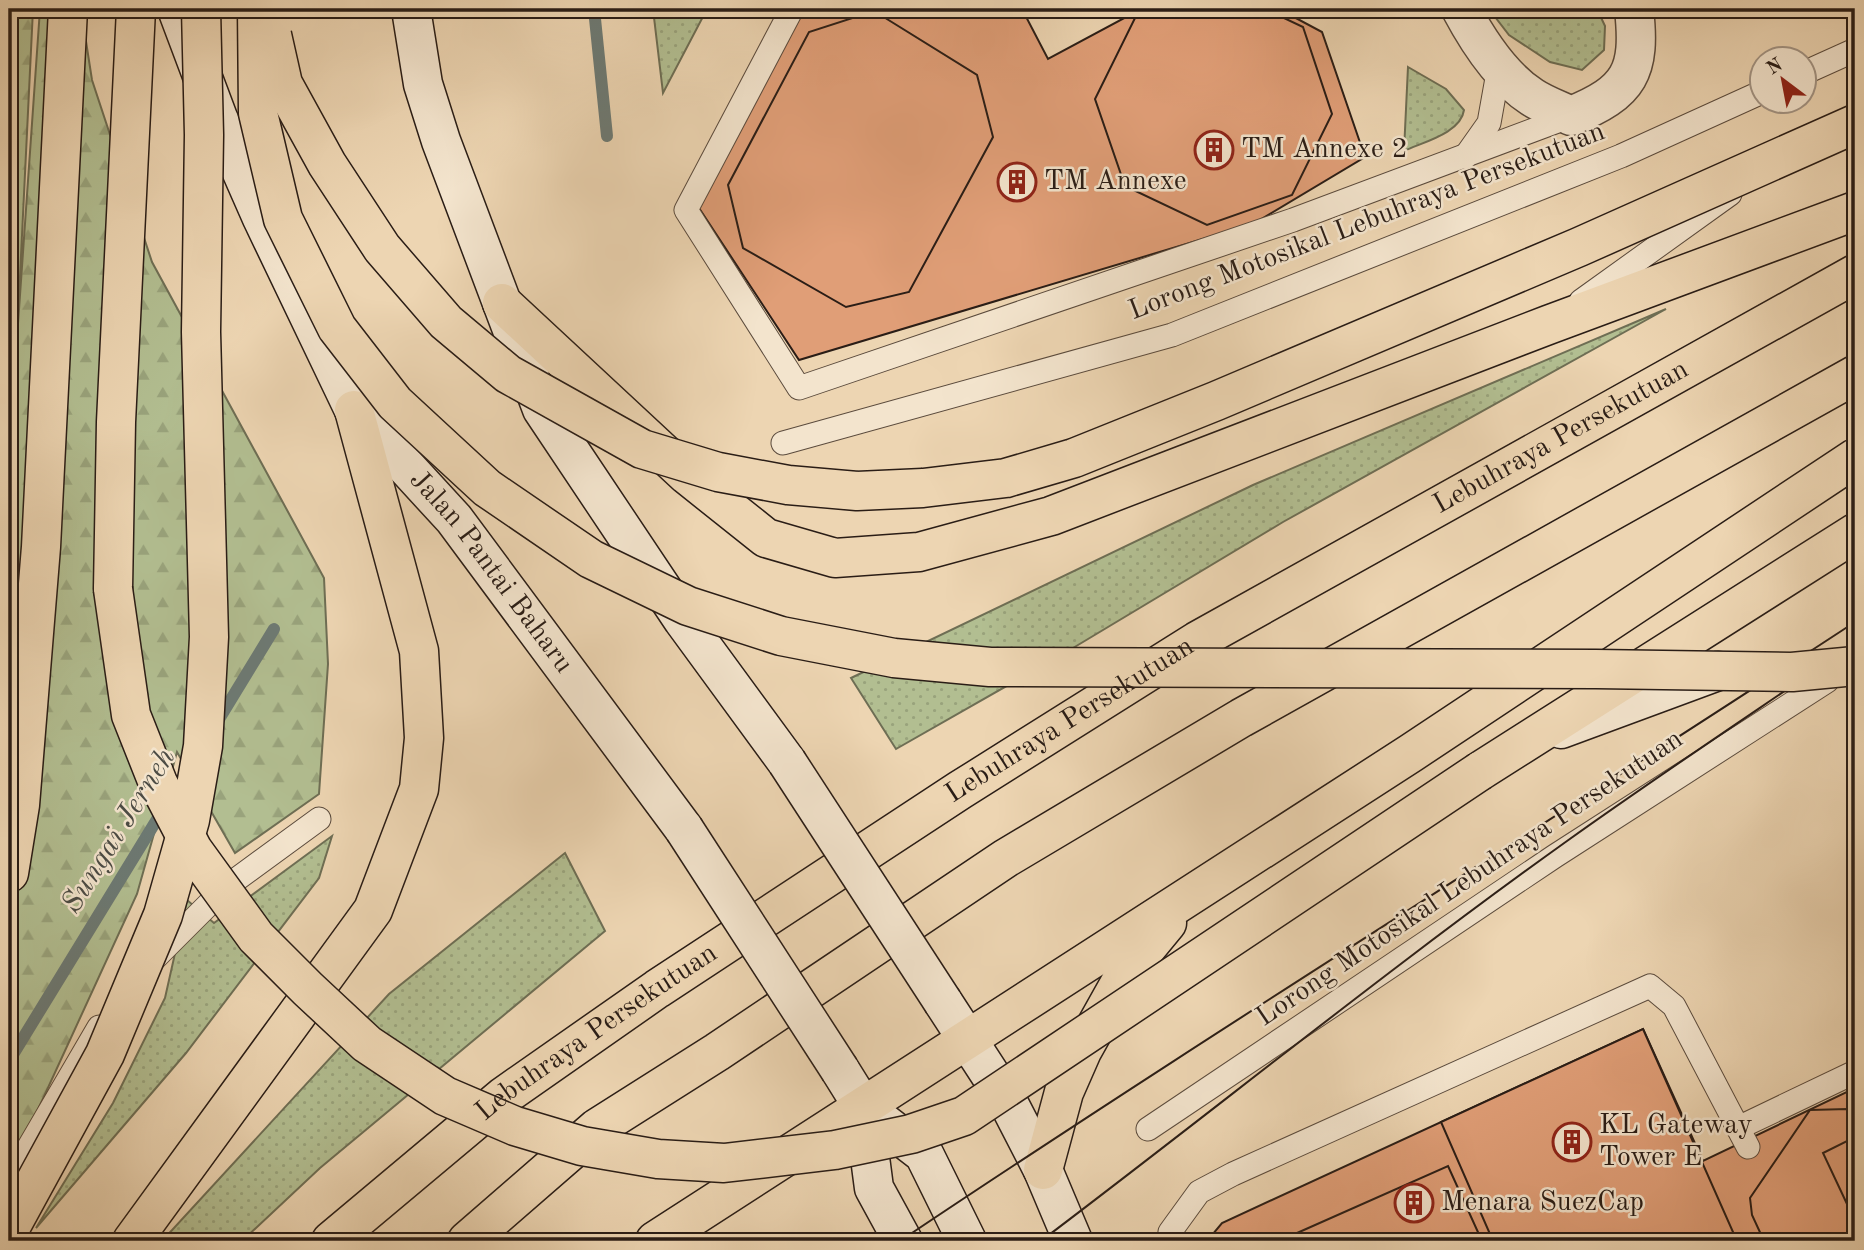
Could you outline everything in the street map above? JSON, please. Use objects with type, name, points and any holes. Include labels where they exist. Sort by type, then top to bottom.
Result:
[{"type":"highway","points":[[9,873],[20,805],[41,547],[68,9]]},
{"type":"highway","points":[[136,9],[116,422],[113,589],[131,715],[158,783],[193,850],[256,937],[367,1044],[445,1096],[515,1126],[582,1146],[658,1158],[724,1163],[835,1150],[911,1134],[964,1116],[1521,744],[1855,533]]},
{"type":"highway","points":[[9,1230],[105,1054],[163,915],[190,820],[203,746],[209,637],[201,332],[204,135],[201,9]]},
{"type":"highway","points":[[257,9],[258,113],[283,219],[337,328],[396,403],[487,488],[591,559],[688,607],[781,636],[894,658],[990,667],[1597,669],[1792,673],[1846,669]]},
{"type":"highway","points":[[266,9],[283,84],[327,164],[375,237],[446,322],[508,374],[642,449],[741,477],[788,485],[857,491],[923,488],[1006,478],[1073,458],[1216,401],[1579,247],[1855,124]]},
{"type":"highway","points":[[502,303],[687,475],[766,538],[835,558],[919,552],[1051,516],[1548,325],[1855,211]]},
{"type":"highway","name":"Lebuhraya Persekutuan","points":[[331,1241],[504,1096],[657,989],[972,783],[1197,641],[1855,274]]},
{"type":"highway","points":[[467,1241],[597,1128],[717,1052],[1006,858],[1241,718],[1855,375]]},
{"type":"highway","points":[[129,1238],[373,910],[419,789],[424,738],[419,651],[354,411]]},
{"type":"highway","points":[[655,1241],[1411,752],[1855,458]]},
{"type":"highway","points":[[1043,1170],[1064,1092],[1082,1051],[1125,974],[1191,894]]},
{"type":"main road","name":"Jalan Pantai Baharu","points":[[177,9],[223,130],[354,411],[454,519],[684,829],[863,1107]]},
{"type":"main road","points":[[411,9],[423,84],[441,141],[542,409],[683,620],[787,762],[1008,1102],[1043,1170],[1073,1241]]},
{"type":"main road","points":[[1461,9],[1479,42],[1499,67],[1531,96],[1571,116],[1595,106],[1622,88],[1636,58],[1634,9]]},
{"type":"main road","points":[[1521,744],[1738,664],[1808,660],[1846,669]]},
{"type":"main road","points":[[863,1107],[874,1188],[902,1241]]},
{"type":"main road","points":[[863,1107],[924,1154],[967,1241]]},
{"type":"lane","points":[[792,9],[686,210],[800,388],[1285,216],[1465,157],[1571,116]]},
{"type":"lane","points":[[1818,67],[1855,50]]},
{"type":"lane","points":[[1465,157],[1489,123],[1499,67]]},
{"type":"lane","name":"Lorong Motosikal Lebuhraya Persekutuan","points":[[783,443],[1172,335],[1620,156],[1748,98]]},
{"type":"lane","points":[[1548,325],[1855,104]]},
{"type":"lane","name":"Lorong Motosikal Lebuhraya Persekutuan","points":[[1148,1129],[1555,856],[1846,669]]},
{"type":"lane","points":[[9,1181],[118,994],[226,887],[319,819]]},
{"type":"lane","points":[[1169,1241],[1170,1232],[1199,1192],[1233,1174],[1650,986],[1674,1006],[1743,1138],[1855,1072]]},
{"type":"green space","points":[[9,9],[33,9],[17,338],[40,9],[81,9],[92,80],[152,262],[324,578],[328,664],[319,794],[235,853],[177,752],[137,894],[18,1153],[9,1151],[9,445],[14,402],[9,403]]},
{"type":"green space","points":[[653,9],[707,9],[663,93]]},
{"type":"green space","points":[[1489,9],[1597,9],[1605,26],[1604,50],[1582,70],[1550,62],[1509,35]]},
{"type":"green space","points":[[1408,67],[1446,89],[1464,110],[1456,125],[1449,131],[1404,151]]},
{"type":"green space","points":[[1666,309],[1283,522],[1068,651],[896,749],[851,678],[1253,485]]},
{"type":"green space","points":[[332,836],[319,878],[186,1053],[36,1228],[113,1103],[165,998],[187,900],[214,923]]},
{"type":"green space","points":[[565,853],[605,931],[320,1168],[242,1241],[162,1241],[389,994]]},
{"type":"building","name":"TM Annexe","points":[[804,9],[1022,9],[1048,59],[1141,9],[1279,9],[1322,32],[1365,157],[1253,224],[799,360],[699,208]]},
{"type":"building","name":"TM Annexe 2","points":[[1161,9],[1265,9],[1303,27],[1332,114],[1292,195],[1207,225],[1125,186],[1095,99],[1135,18]]},
{"type":"building","points":[[874,11],[977,75],[993,137],[909,292],[846,307],[743,248],[728,185],[809,32]]},
{"type":"building","points":[[1643,1029],[1703,1161],[1855,1088],[1855,1241],[1207,1241],[1222,1223]]},
{"type":"building","name":"KL Gateway Tower E","points":[[1643,1029],[1737,1241],[1493,1241],[1441,1122]]},
{"type":"building","points":[[1810,1110],[1855,1111],[1855,1241],[1764,1241],[1752,1215],[1750,1198]]},
{"type":"building","points":[[1855,1137],[1855,1221],[1823,1153]]},
{"type":"building","name":"Menara SuezCap","points":[[1448,1166],[1482,1241],[1279,1241]]},
{"type":"waterway","name":"Sungai Jerneh","points":[[594,9],[607,136]]},
{"type":"waterway","name":"Sungai Jerneh","points":[[216,724],[274,629]]},
{"type":"waterway","name":"Sungai Jerneh","points":[[9,1061],[164,808]]},
{"type":"tram line","points":[[900,1241],[1855,622]]},
{"type":"tram line","points":[[1041,1241],[1500,889],[1855,643]]},
{"type":"place","name":"TM Annexe 2","points":[[1214,150]]},
{"type":"place","name":"TM Annexe","points":[[1017,182]]},
{"type":"place","name":"KL Gateway Tower E","points":[[1572,1142]]},
{"type":"place","name":"Menara SuezCap","points":[[1414,1203]]}]
